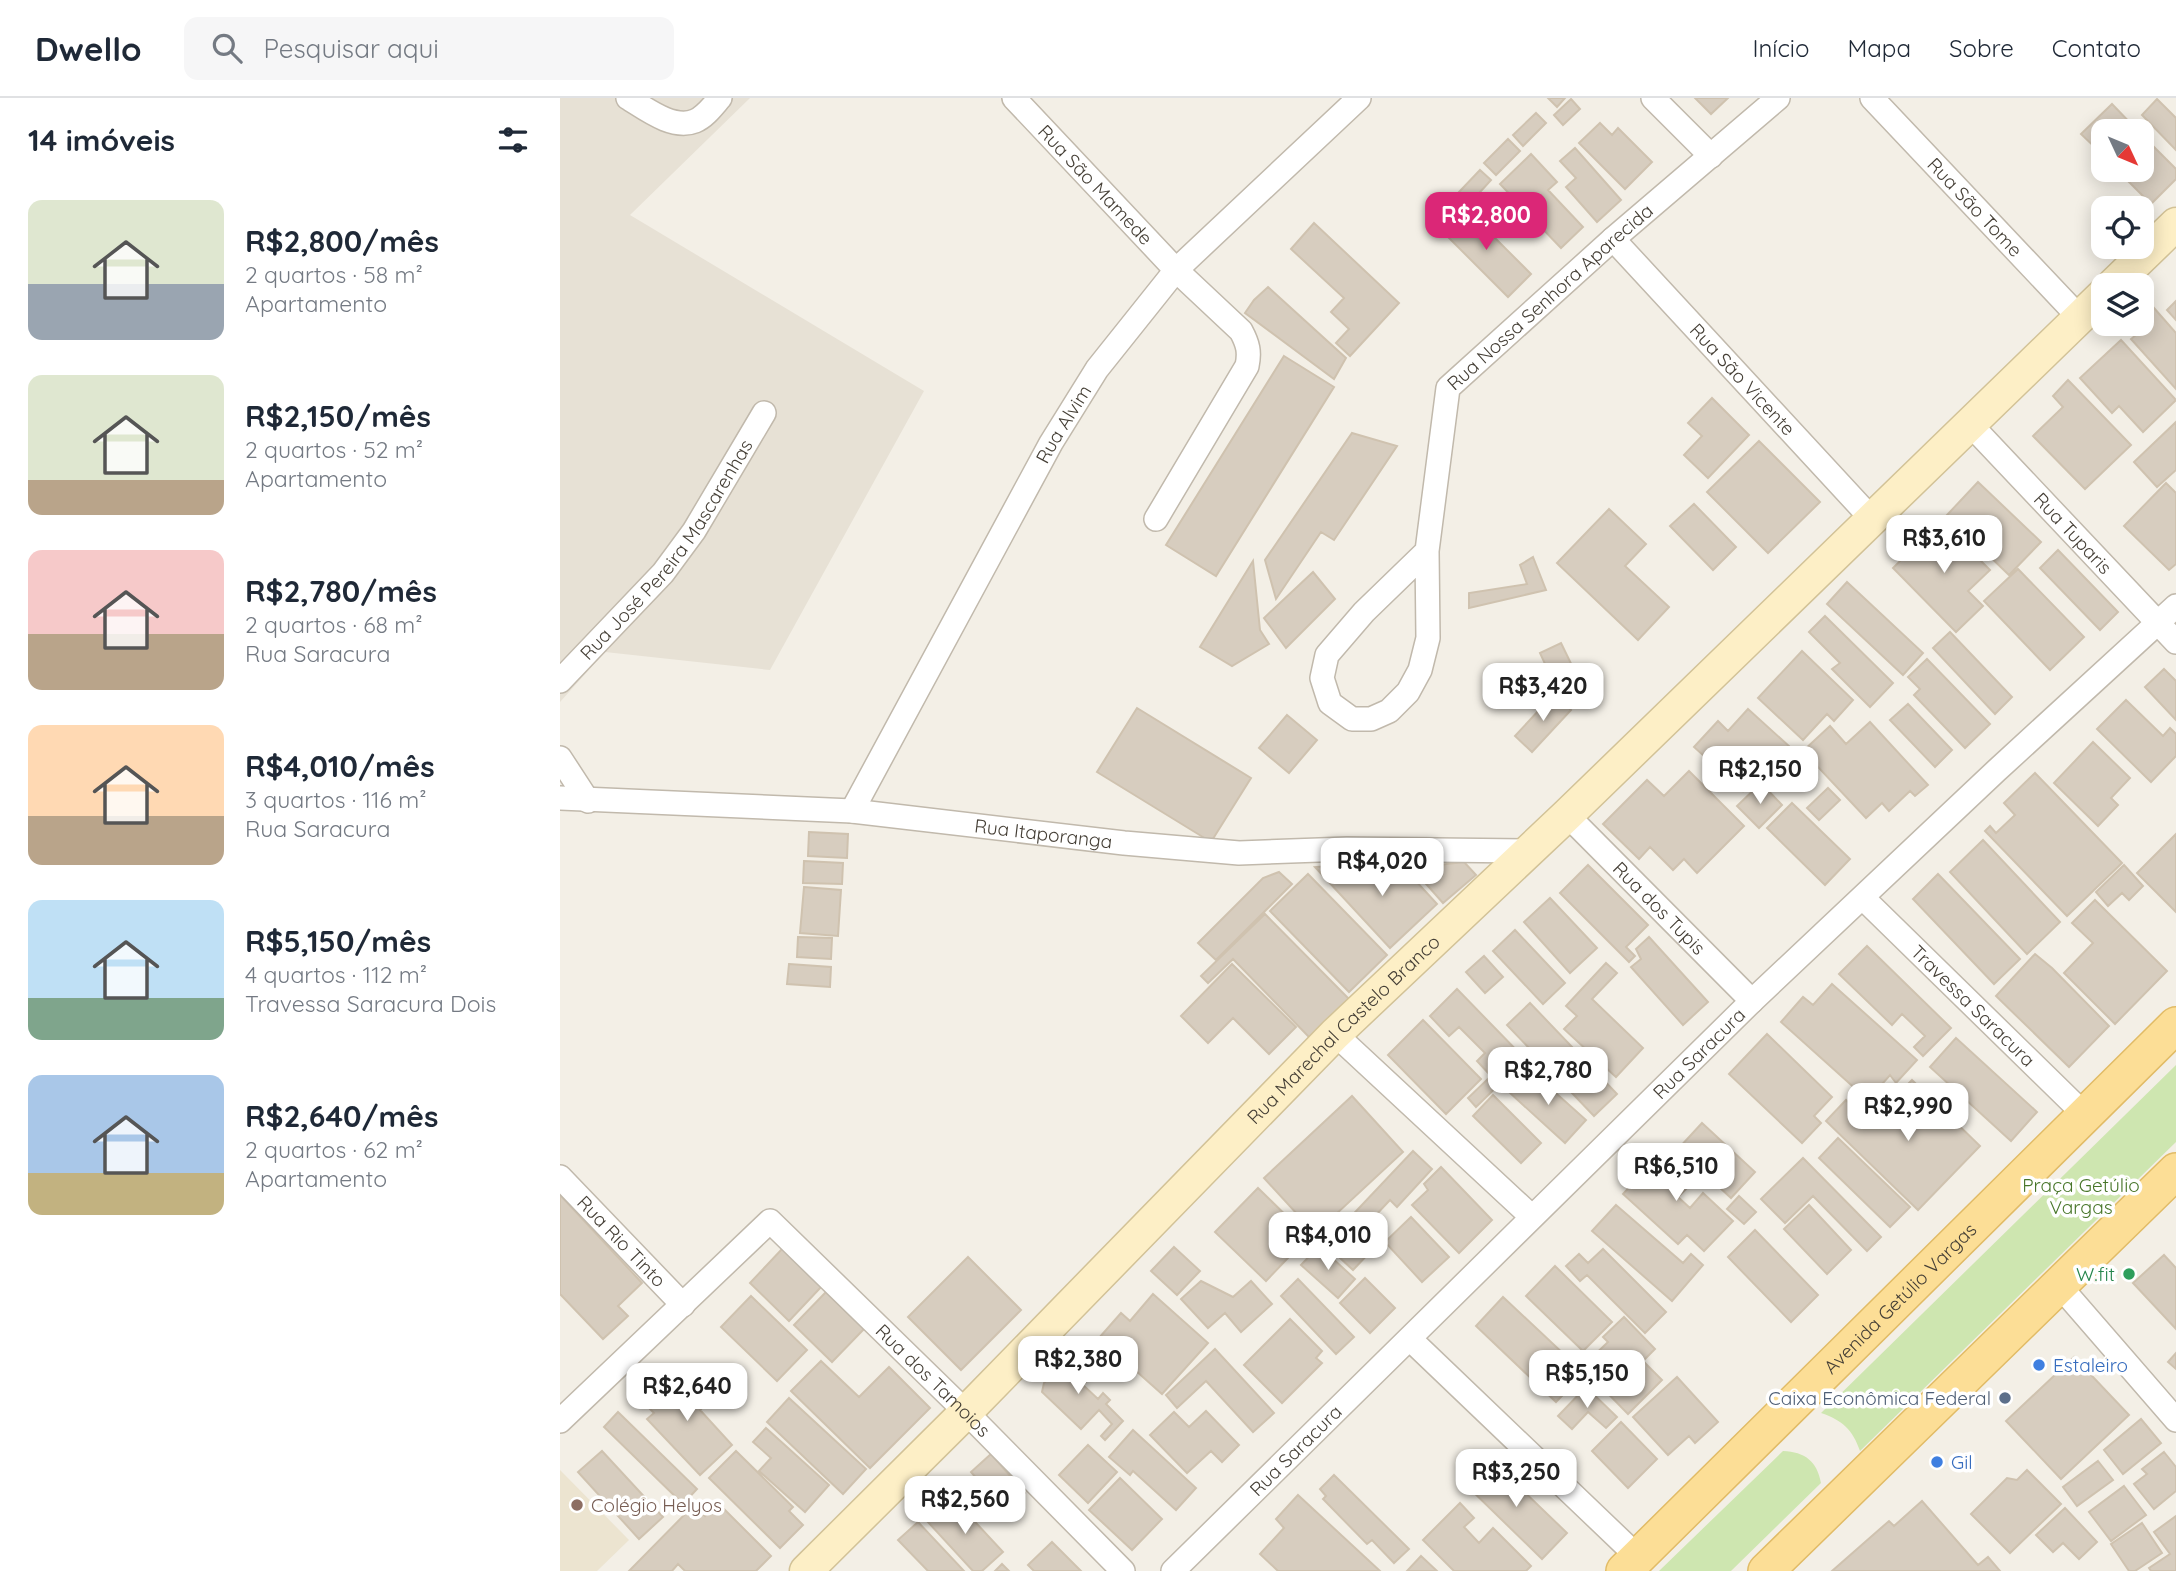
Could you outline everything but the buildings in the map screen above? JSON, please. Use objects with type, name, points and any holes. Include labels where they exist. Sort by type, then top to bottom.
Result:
[{"type":"main road","name":"Avenida Getúlio Vargas","points":[[1631,1564],[2176,1025]]},
{"type":"main road","points":[[1766,1571],[2176,1171]]},
{"type":"street","points":[[628,98],[663,118],[678,123],[695,121],[720,98]]},
{"type":"street","name":"Rua São Mamede","points":[[1014,98],[1176,270],[1241,331],[1247,342],[1250,353],[1247,366],[1156,519]]},
{"type":"street","name":"Rua Alvim","points":[[852,811],[1051,443],[1097,369],[1176,270],[1359,98]]},
{"type":"street","points":[[1653,98],[1711,156]]},
{"type":"street","name":"Rua Nossa Senhora Aparecida","points":[[1426,551],[1364,612],[1327,655],[1322,678],[1330,703],[1352,719],[1371,719],[1389,711],[1408,692],[1420,670],[1428,638],[1426,551],[1448,388],[1613,239],[1778,98]]},
{"type":"street","name":"Rua São Tome","points":[[1872,98],[2079,317]]},
{"type":"street","points":[[2125,273],[2176,224]]},
{"type":"street","name":"Rua São Vicente","points":[[1613,239],[1871,518]]},
{"type":"street","name":"Rua Marechal Castelo Branco","points":[[806,1571],[966,1412],[1335,1034],[1567,815],[2091,306]]},
{"type":"street","name":"Rua José Pereira Mascarenhas","points":[[560,681],[671,563],[694,531],[764,413]]},
{"type":"street","name":"Rua Tuparis","points":[[1969,424],[2176,642]]},
{"type":"street","name":"Rua Saracura","points":[[1173,1571],[1752,1001],[2176,606]]},
{"type":"street","points":[[560,758],[588,800]]},
{"type":"street","name":"Rua Itaporanga","points":[[560,798],[852,811],[1124,843],[1238,853],[1348,849],[1527,851]]},
{"type":"street","name":"Rua dos Tupis","points":[[1567,815],[1752,1001]]},
{"type":"street","name":"Travessa Saracura","points":[[1863,898],[2084,1114]]},
{"type":"street","points":[[1335,1034],[1532,1217]]},
{"type":"street","name":"Rua Rio Tinto","points":[[560,1177],[683,1305]]},
{"type":"street","name":"Rua dos Tamoios","points":[[683,1305],[770,1222],[966,1412],[1122,1571]]},
{"type":"street","points":[[2058,1284],[2176,1420]]},
{"type":"street","points":[[560,1421],[683,1305]]},
{"type":"street","points":[[1410,1339],[1631,1564]]},
{"type":"shaded area","points":[[560,98],[750,98],[630,215],[924,391],[770,670],[605,652],[560,702]]},
{"type":"shaded area","name":"Colégio Helyos","points":[[560,1470],[629,1540],[597,1571],[560,1571]]},
{"type":"green space","name":"Praça Getúlio Vargas","points":[[2176,1065],[2176,1142],[1860,1451],[1846,1427],[1821,1413]]},
{"type":"green space","points":[[1783,1451],[1798,1453],[1809,1459],[1821,1483],[1731,1571],[1659,1571]]},
{"type":"place","name":"W.fit","points":[[2129,1274]]},
{"type":"place","name":"Estaleiro","points":[[2039,1365]]},
{"type":"place","name":"Caixa Econômica Federal","points":[[2005,1398]]},
{"type":"place","name":"Gil","points":[[1937,1462]]},
{"type":"place","name":"Colégio Helyos","points":[[577,1505]]}]
